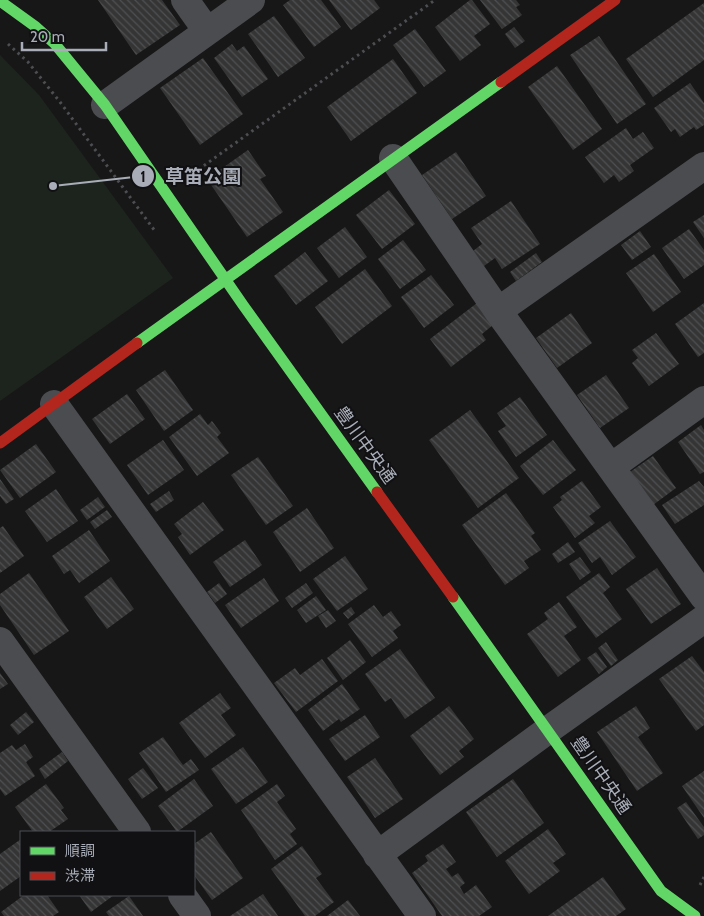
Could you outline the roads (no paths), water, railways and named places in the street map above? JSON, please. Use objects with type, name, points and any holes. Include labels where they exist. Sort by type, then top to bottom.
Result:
[{"type":"street","points":[[186,0],[206,31]]},
{"type":"street","points":[[105,105],[251,0]]},
{"type":"street","points":[[0,444],[224,279],[615,0]]},
{"type":"street","name":"豊川中央通","points":[[0,1],[36,27],[55,44],[105,105],[224,279],[548,730],[661,891],[695,916]]},
{"type":"street","points":[[394,158],[498,311],[704,597]]},
{"type":"street","points":[[498,311],[704,166]]},
{"type":"street","points":[[611,467],[704,400]]},
{"type":"street","points":[[54,404],[422,916]]},
{"type":"street","points":[[378,855],[548,730],[704,619]]},
{"type":"street","points":[[0,641],[136,831]]},
{"type":"street","points":[[183,896],[197,916]]},
{"type":"place","name":"草笛公園","points":[[53,186]]}]
